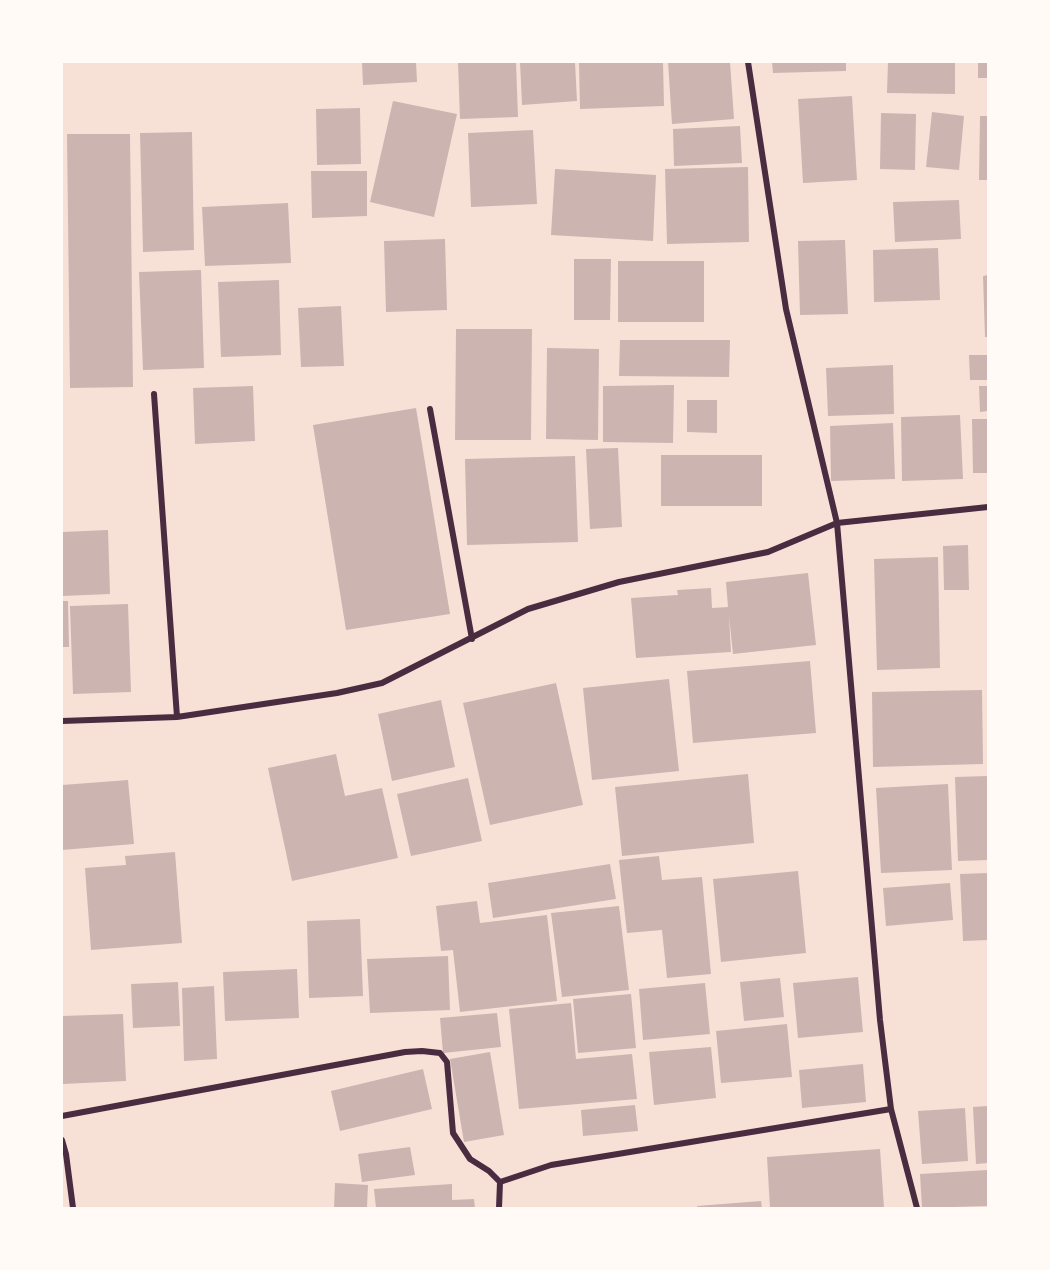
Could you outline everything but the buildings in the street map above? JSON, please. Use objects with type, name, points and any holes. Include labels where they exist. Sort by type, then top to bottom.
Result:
[{"type":"street","points":[[748,62],[786,309],[837,523],[880,1020],[891,1109],[917,1209]]},
{"type":"street","points":[[154,394],[177,717]]},
{"type":"street","points":[[430,409],[472,639]]},
{"type":"street","points":[[62,722],[177,717],[338,693],[382,683],[528,609],[618,582],[768,552],[837,523],[988,507]]},
{"type":"street","points":[[62,1116],[405,1052],[440,1053],[447,1062],[453,1133],[470,1159],[489,1171],[500,1182],[499,1209]]},
{"type":"street","points":[[500,1182],[551,1165],[891,1109]]},
{"type":"street","points":[[62,1140],[73,1209]]}]
